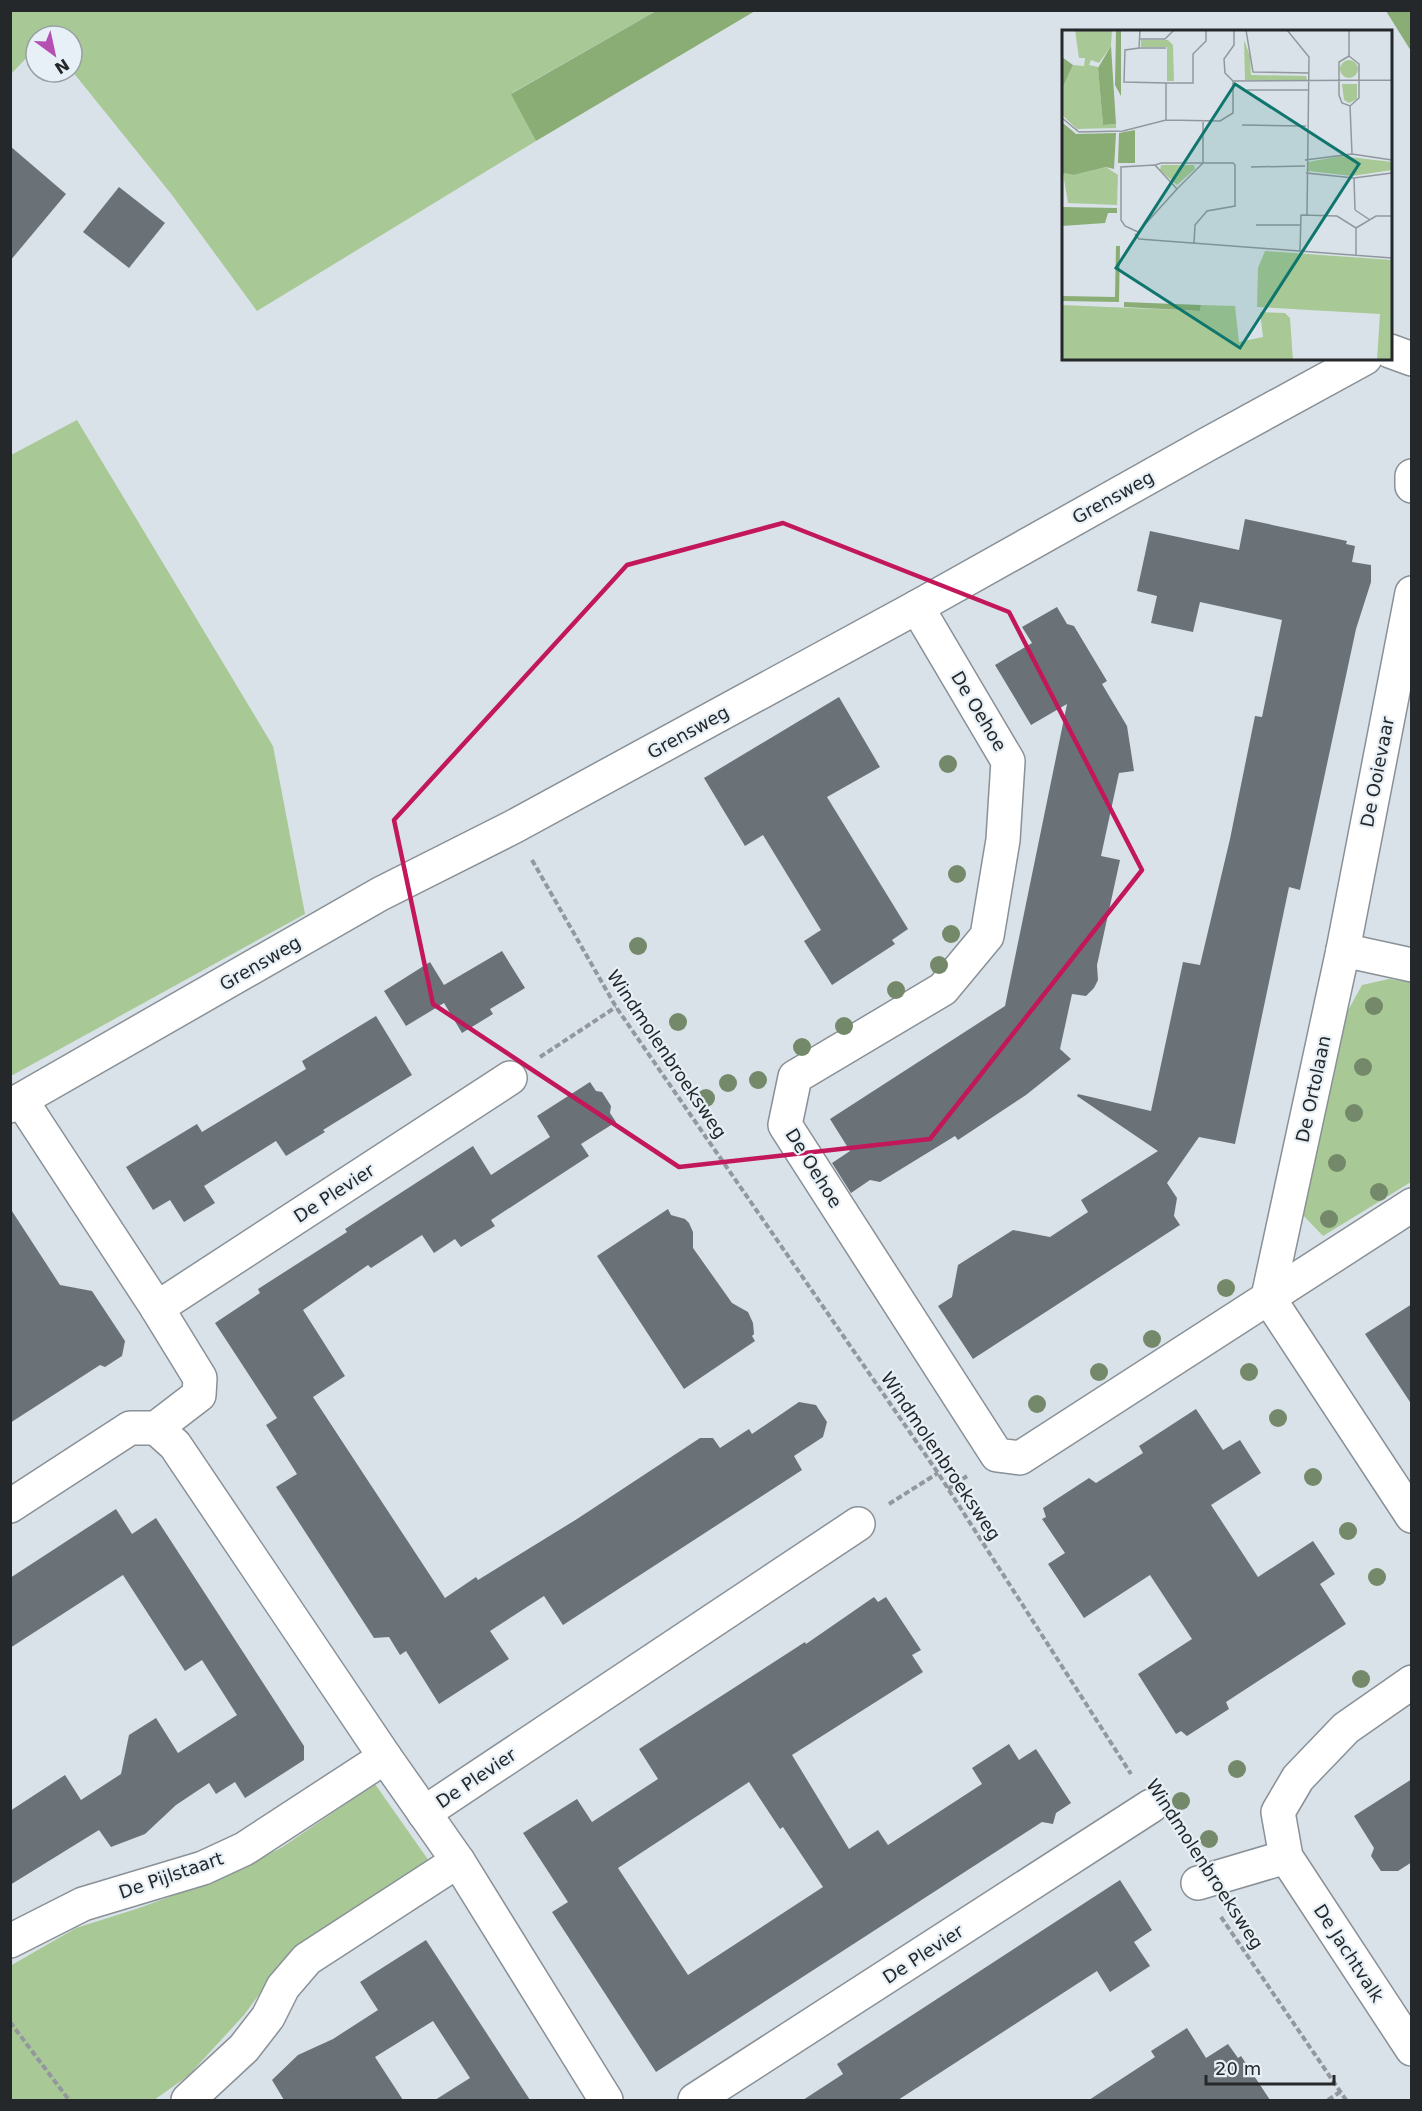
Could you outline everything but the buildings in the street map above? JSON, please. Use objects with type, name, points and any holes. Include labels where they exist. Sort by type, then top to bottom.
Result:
[{"type":"street","points":[[1392,352],[1412,360]]},
{"type":"street","name":"Grensweg","points":[[16,1103],[380,894],[513,827],[917,608],[1361,360]]},
{"type":"street","points":[[1412,476],[1412,486]]},
{"type":"street","name":"De Ooievaar","points":[[1343,950],[1412,593]]},
{"type":"street","name":"De Oehoe","points":[[917,608],[1008,761],[1003,840],[987,936],[943,989],[795,1077],[785,1125],[997,1455],[1020,1458],[1268,1297]]},
{"type":"street","points":[[1343,950],[1412,965]]},
{"type":"street","name":"De Ortolaan","points":[[1268,1297],[1343,950]]},
{"type":"street","name":"De Plevier","points":[[158,1308],[510,1078]]},
{"type":"street","points":[[10,1506],[130,1428],[156,1428],[199,1395],[200,1378],[158,1308],[16,1103]]},
{"type":"street","points":[[1412,1205],[1268,1297],[1412,1516]]},
{"type":"street","name":"De Plevier","points":[[156,1428],[175,1444],[385,1757],[458,1861],[606,2100]]},
{"type":"street","name":"De Plevier","points":[[424,1813],[858,1524]]},
{"type":"street","name":"De Jachtvalk","points":[[1412,1682],[1346,1728],[1298,1778],[1278,1812],[1286,1857],[1412,2049]]},
{"type":"street","name":"De Pijlstaart","points":[[10,1941],[83,1904],[203,1868],[244,1849],[385,1757]]},
{"type":"street","name":"De Plevier","points":[[695,2100],[1151,1806]]},
{"type":"street","points":[[1198,1883],[1286,1857]]},
{"type":"street","points":[[188,2100],[244,2048],[268,2017],[283,1987],[307,1959],[458,1861]]},
{"type":"path","name":"Windmolenbroeksweg","points":[[513,827],[616,1007],[938,1473],[1151,1806]]},
{"type":"path","points":[[510,1078],[616,1007]]},
{"type":"path","points":[[858,1524],[938,1473]]},
{"type":"path","name":"Windmolenbroeksweg","points":[[1198,1883],[1346,2100]]},
{"type":"path","points":[[10,2022],[69,2100]]},
{"type":"path","points":[[1328,2100],[1340,2092]]},
{"type":"highlighted area","points":[[783,523],[1009,612],[1142,870],[930,1139],[679,1167],[433,1004],[394,820],[627,565]]},
{"type":"green space","points":[[11,11],[656,11],[512,93],[536,141],[257,311],[172,195],[82,84],[84,24],[24,24],[24,60],[11,74]]},
{"type":"green space","points":[[656,11],[755,11],[536,141],[511,94]]},
{"type":"green space","points":[[1386,11],[1411,11],[1411,51]]},
{"type":"green space","points":[[77,420],[273,746],[305,914],[11,1076],[11,455]]},
{"type":"green space","points":[[1389,979],[1411,982],[1411,1182],[1323,1236],[1300,1212],[1345,1016],[1362,985]]},
{"type":"green space","points":[[375,1784],[429,1861],[292,1950],[244,2015],[188,2076],[154,2100],[11,2100],[10,1966],[76,1928],[208,1883],[281,1848]]}]
